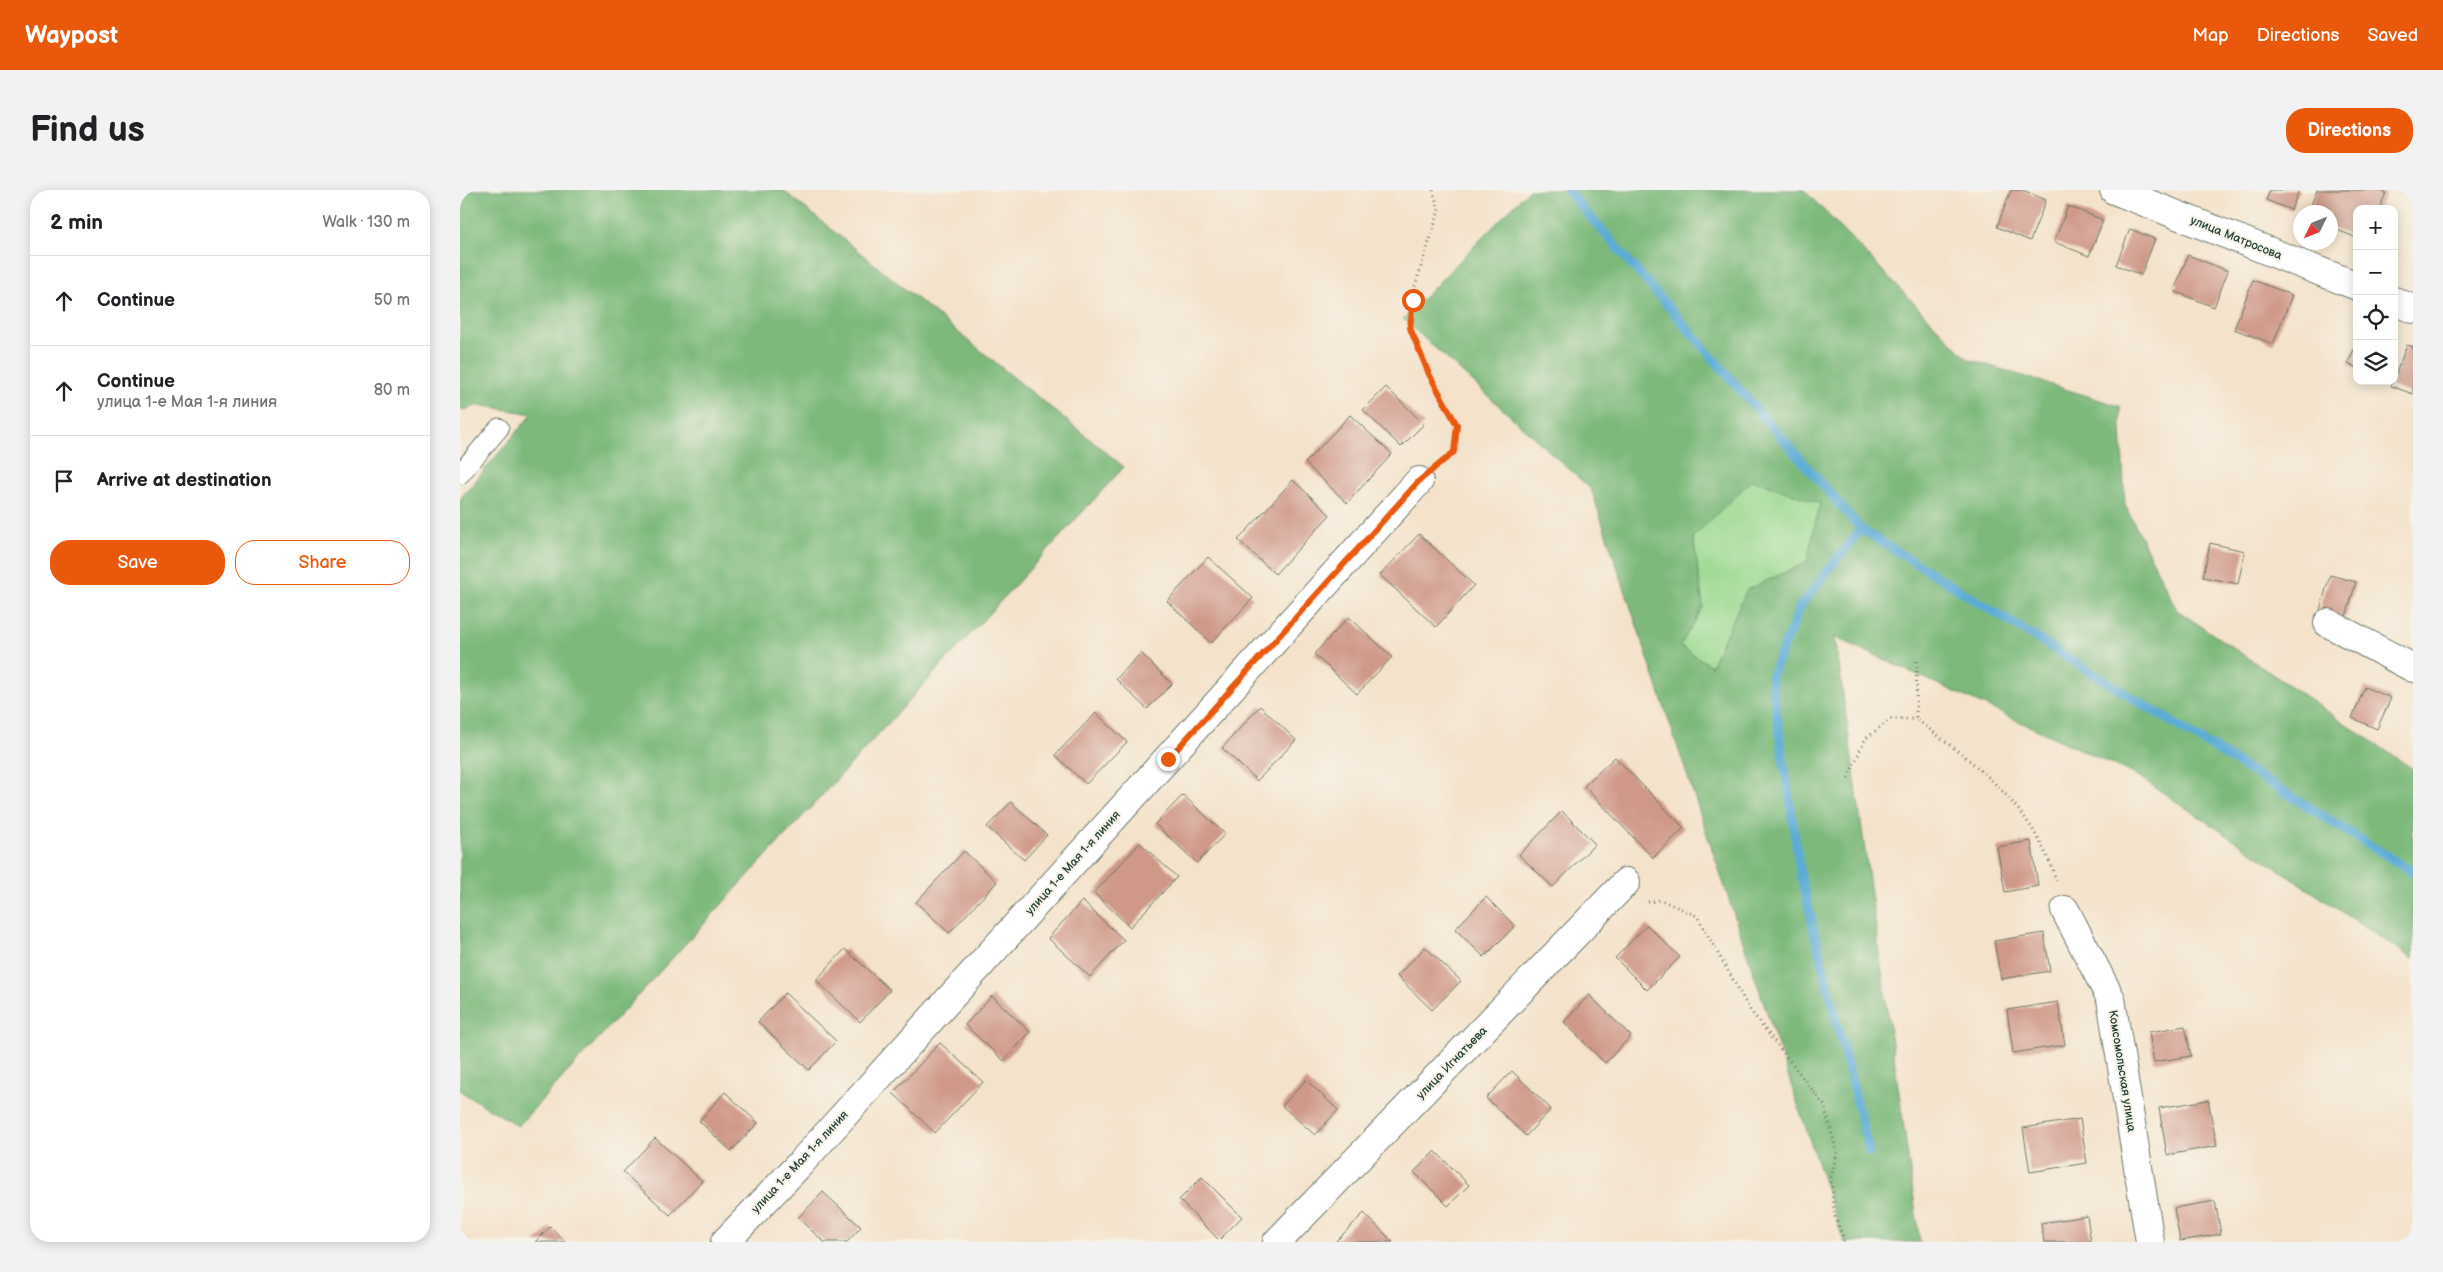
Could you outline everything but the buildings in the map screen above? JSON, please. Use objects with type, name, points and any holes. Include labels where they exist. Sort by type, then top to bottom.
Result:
[{"type":"street","name":"улица Матросова","points":[[2114,190],[2353,284]]},
{"type":"street","points":[[2398,303],[2413,309]]},
{"type":"street","name":"улица 1-е Мая 1-я линия","points":[[725,1242],[804,1160],[1419,481]]},
{"type":"street","points":[[2328,623],[2413,668]]},
{"type":"street","name":"улица Игнатьева","points":[[1277,1242],[1603,908],[1626,882]]},
{"type":"street","name":"Комсомольская улица","points":[[2065,910],[2110,999],[2150,1242]]},
{"type":"lane","points":[[460,474],[499,428]]},
{"type":"path","points":[[1419,481],[1454,452],[1457,425],[1429,374],[1410,328],[1415,286],[1439,211],[1433,190]]},
{"type":"path","points":[[1916,719],[1917,661]]},
{"type":"path","points":[[1848,778],[1865,739],[1891,718],[1916,719],[1980,767],[2016,804],[2049,857],[2065,910]]},
{"type":"path","points":[[1603,908],[1661,900],[1697,916],[1750,1010],[1824,1105],[1837,1153],[1831,1177],[1835,1218],[1845,1242]]},
{"type":"green space","points":[[460,190],[783,190],[1124,467],[518,1126],[460,1091],[460,499],[532,414],[479,405],[460,411]]},
{"type":"green space","points":[[1529,190],[1804,190],[1968,359],[2120,406],[2125,505],[2177,610],[2413,769],[2413,959],[2138,776],[1835,637],[1920,1242],[1844,1242],[1591,489],[1403,319]],"holes":[[[1752,480],[1820,503],[1807,562],[1747,590],[1711,666],[1680,646],[1703,607],[1693,537]]]},
{"type":"green space","points":[[1752,480],[1820,503],[1807,562],[1747,590],[1711,666],[1680,646],[1703,607],[1693,536]]},
{"type":"waterway","points":[[1567,190],[1861,529],[2413,872]]},
{"type":"waterway","points":[[1861,529],[1801,605],[1771,677],[1801,878],[1869,1152]]},
{"type":"route","points":[[1168,759],[1419,481],[1454,452],[1457,425],[1429,374],[1410,328],[1413,300]]}]
